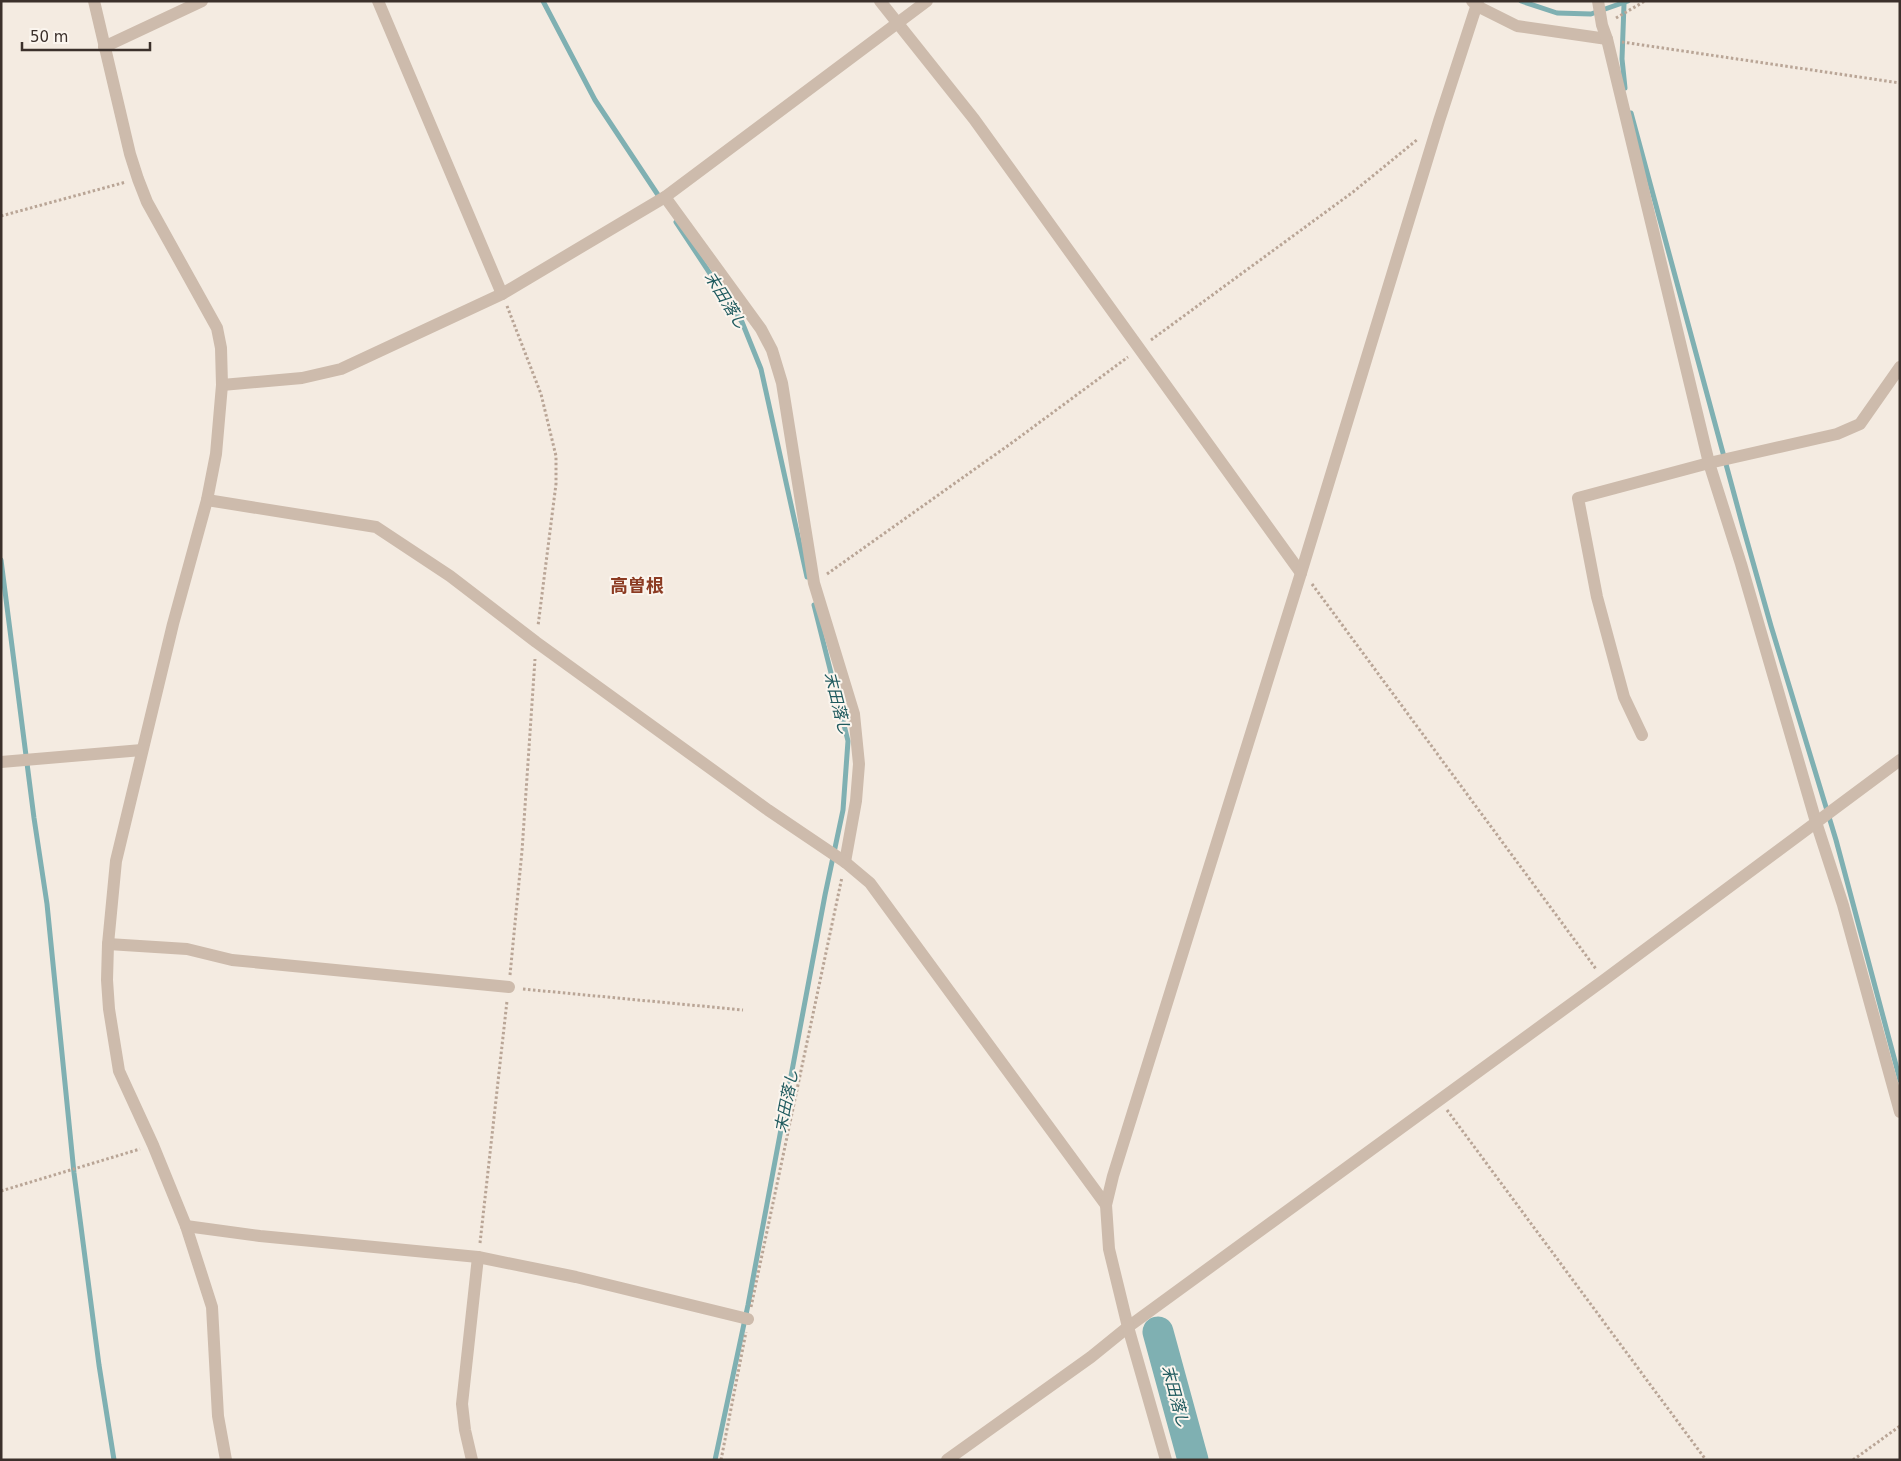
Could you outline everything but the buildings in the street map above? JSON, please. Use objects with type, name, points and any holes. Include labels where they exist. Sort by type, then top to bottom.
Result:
[{"type":"street","points":[[94,1],[130,154],[138,179],[147,202],[217,328],[221,348],[222,385],[216,454],[207,500],[172,624],[116,861],[108,944],[107,980],[109,1009],[119,1071],[153,1145],[186,1226],[212,1306],[218,1416],[226,1460]]},
{"type":"street","points":[[104,47],[202,1]]},
{"type":"street","points":[[378,1],[502,294]]},
{"type":"street","points":[[880,1],[974,118],[1301,573]]},
{"type":"street","points":[[222,385],[302,378],[341,369],[502,294],[665,196],[927,1]]},
{"type":"street","points":[[1598,1],[1602,25],[1741,564],[1816,822],[1843,905],[1900,1112]]},
{"type":"street","points":[[1166,1460],[1108,1249],[1106,1205],[1118,1158],[1301,573],[1439,121],[1476,3],[1517,26],[1607,39]]},
{"type":"street","points":[[665,196],[761,329],[772,350],[782,383],[814,583],[854,714],[858,756],[856,801],[845,862]]},
{"type":"street","points":[[1642,735],[1621,688],[1597,597],[1578,498],[1714,462],[1837,434],[1860,424],[1900,367]]},
{"type":"street","points":[[207,500],[376,527],[450,576],[536,642],[768,810],[845,862],[870,883],[1106,1205]]},
{"type":"street","points":[[1,762],[142,750]]},
{"type":"street","points":[[947,1460],[1092,1357],[1128,1327],[1604,980],[1900,760]]},
{"type":"street","points":[[108,944],[187,949],[232,960],[509,987]]},
{"type":"street","points":[[186,1226],[260,1236],[478,1256],[576,1277],[748,1320]]},
{"type":"street","points":[[472,1460],[465,1430],[462,1404],[478,1256]]},
{"type":"path","points":[[1602,25],[1645,1]]},
{"type":"path","points":[[1607,39],[1900,83]]},
{"type":"path","points":[[814,583],[1013,442],[1353,192],[1439,121]]},
{"type":"path","points":[[1,216],[138,179]]},
{"type":"path","points":[[478,1256],[509,987],[522,851],[536,642],[556,484],[556,456],[541,394],[502,294]]},
{"type":"path","points":[[1301,573],[1315,587],[1604,980]]},
{"type":"path","points":[[721,1460],[748,1320],[845,862]]},
{"type":"path","points":[[509,987],[743,1010]]},
{"type":"path","points":[[1439,1100],[1706,1460]]},
{"type":"path","points":[[1,1190],[153,1145]]},
{"type":"path","points":[[1853,1460],[1900,1426]]},
{"type":"waterway","name":"末田落し","points":[[543,1],[595,100],[660,198]]},
{"type":"waterway","points":[[1521,1],[1557,13],[1591,14],[1628,1]]},
{"type":"waterway","points":[[1624,4],[1622,59],[1625,88]]},
{"type":"waterway","points":[[1631,113],[1743,527],[1836,840],[1900,1080]]},
{"type":"waterway","name":"末田落し","points":[[676,222],[742,322],[761,369],[807,577]]},
{"type":"waterway","points":[[1,560],[47,904],[74,1173],[99,1365],[114,1460]]},
{"type":"waterway","name":"末田落し","points":[[715,1460],[748,1305],[825,895],[843,810],[848,741],[814,605]]},
{"type":"waterway","name":"末田落し","points":[[1158,1332],[1193,1460]]},
{"type":"district","name":"高曽根","points":[[637,586]]}]
